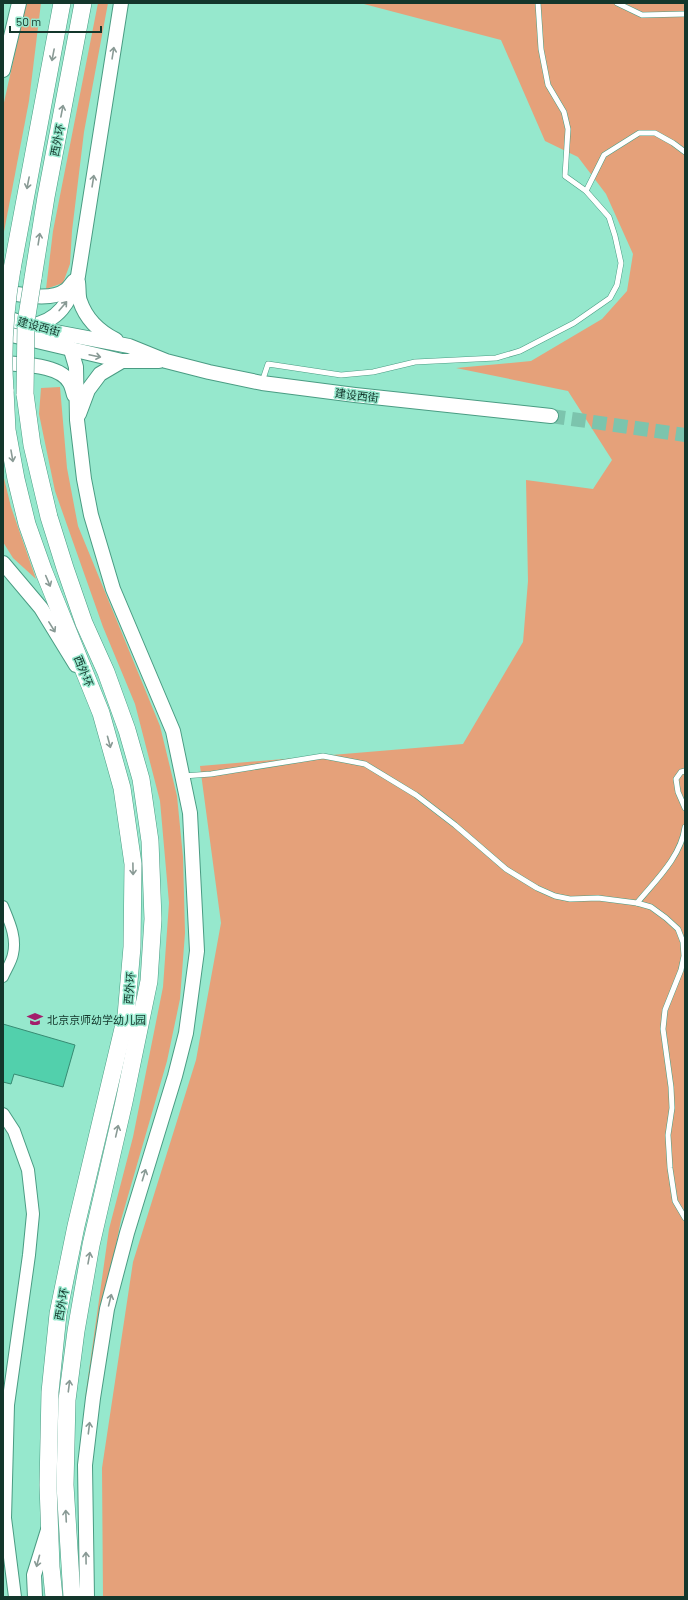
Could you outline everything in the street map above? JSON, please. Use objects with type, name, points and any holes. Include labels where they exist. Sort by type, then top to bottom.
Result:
[{"type":"highway","name":"西外环","points":[[54,1597],[51,1568],[48,1485],[50,1392],[58,1314],[78,1218],[126,1016],[132,947],[133,864],[122,788],[104,723],[44,572],[28,524],[16,479],[7,430],[4,369],[6,306],[62,3]]},
{"type":"highway","name":"西外环","points":[[72,1597],[65,1484],[68,1400],[76,1331],[91,1245],[124,1102],[149,981],[153,919],[150,841],[141,779],[127,730],[106,672],[84,623],[49,517],[32,445],[26,394],[26,322],[46,198],[83,3]]},
{"type":"main road","points":[[3,70],[19,3]]},
{"type":"main road","points":[[43,328],[48,319],[63,308],[72,295],[78,276],[120,3]]},
{"type":"main road","points":[[3,292],[48,297],[58,295],[66,290],[78,276]]},
{"type":"main road","points":[[78,276],[80,301],[93,324],[104,334],[129,346]]},
{"type":"main road","name":"建设西街","points":[[3,317],[43,328],[129,346],[166,361],[262,383],[363,396],[551,416]]},
{"type":"main road","points":[[6,334],[43,328],[64,340],[71,350],[76,367],[78,442],[91,515],[113,589],[173,731],[190,813],[197,951],[186,1033],[175,1076],[127,1233],[107,1310],[93,1398],[85,1465],[86,1597]]},
{"type":"main road","name":"建设西街","points":[[6,334],[122,361],[166,361]]},
{"type":"main road","points":[[77,420],[88,390],[100,374],[122,361]]},
{"type":"main road","points":[[3,364],[39,366],[61,374],[70,382],[76,401]]},
{"type":"main road","points":[[3,563],[41,608],[76,665],[104,723]]},
{"type":"main road","points":[[35,1597],[34,1575],[43,1543],[50,1526]]},
{"type":"street","points":[[3,908],[12,928],[14,939],[14,954],[7,961],[3,977]]},
{"type":"street","points":[[3,1114],[14,1131],[28,1170],[32,1214],[29,1255],[8,1405],[5,1518],[14,1597]]},
{"type":"lane","points":[[262,383],[268,364],[341,375],[373,372],[415,362],[496,358],[520,351],[574,323],[610,298],[617,285],[621,263],[615,236],[609,217],[586,192],[565,176],[565,150],[568,129],[564,112],[548,85],[542,49],[538,3]]},
{"type":"lane","points":[[617,3],[642,15],[685,14]]},
{"type":"lane","points":[[586,192],[604,155],[639,133],[655,133],[685,152]]},
{"type":"lane","points":[[182,776],[211,774],[323,756],[365,764],[416,795],[455,825],[506,869],[536,888],[555,896],[570,899],[598,898],[637,903],[651,907],[666,918],[678,929],[683,942],[684,956],[681,970],[665,1010],[663,1028],[671,1087],[672,1108],[668,1135],[670,1168],[675,1201],[685,1218]]},
{"type":"lane","points":[[685,771],[681,772],[676,779],[678,792],[685,808]]},
{"type":"lane","points":[[637,903],[669,864],[684,836],[685,827]]},
{"type":"shaded area","points":[[26,3],[41,3],[29,101],[3,237],[3,107]]},
{"type":"shaded area","points":[[98,3],[108,3],[84,132],[72,231],[70,264],[63,283],[46,289],[53,231]]},
{"type":"shaded area","points":[[360,3],[685,3],[685,1597],[103,1597],[102,1468],[133,1262],[196,1060],[221,923],[200,766],[463,744],[523,642],[528,581],[526,480],[593,489],[612,460],[568,391],[456,368],[531,361],[602,319],[627,291],[633,254],[606,194],[578,157],[545,141],[501,40]]},
{"type":"shaded area","points":[[60,387],[67,468],[78,526],[160,726],[177,796],[183,857],[185,933],[180,999],[167,1061],[121,1220],[85,1399],[109,1229],[133,1137],[163,987],[169,903],[160,801],[135,704],[103,627],[55,491],[39,414],[41,388]]},
{"type":"shaded area","points":[[3,474],[11,507],[36,579],[13,558],[3,542]]},
{"type":"building","points":[[3,1024],[75,1045],[63,1087],[14,1074],[11,1084],[3,1082]]},
{"type":"tunnel","points":[[551,416],[685,435]]},
{"type":"place","name":"北京京师幼学幼儿园","points":[[35,1019]]}]
